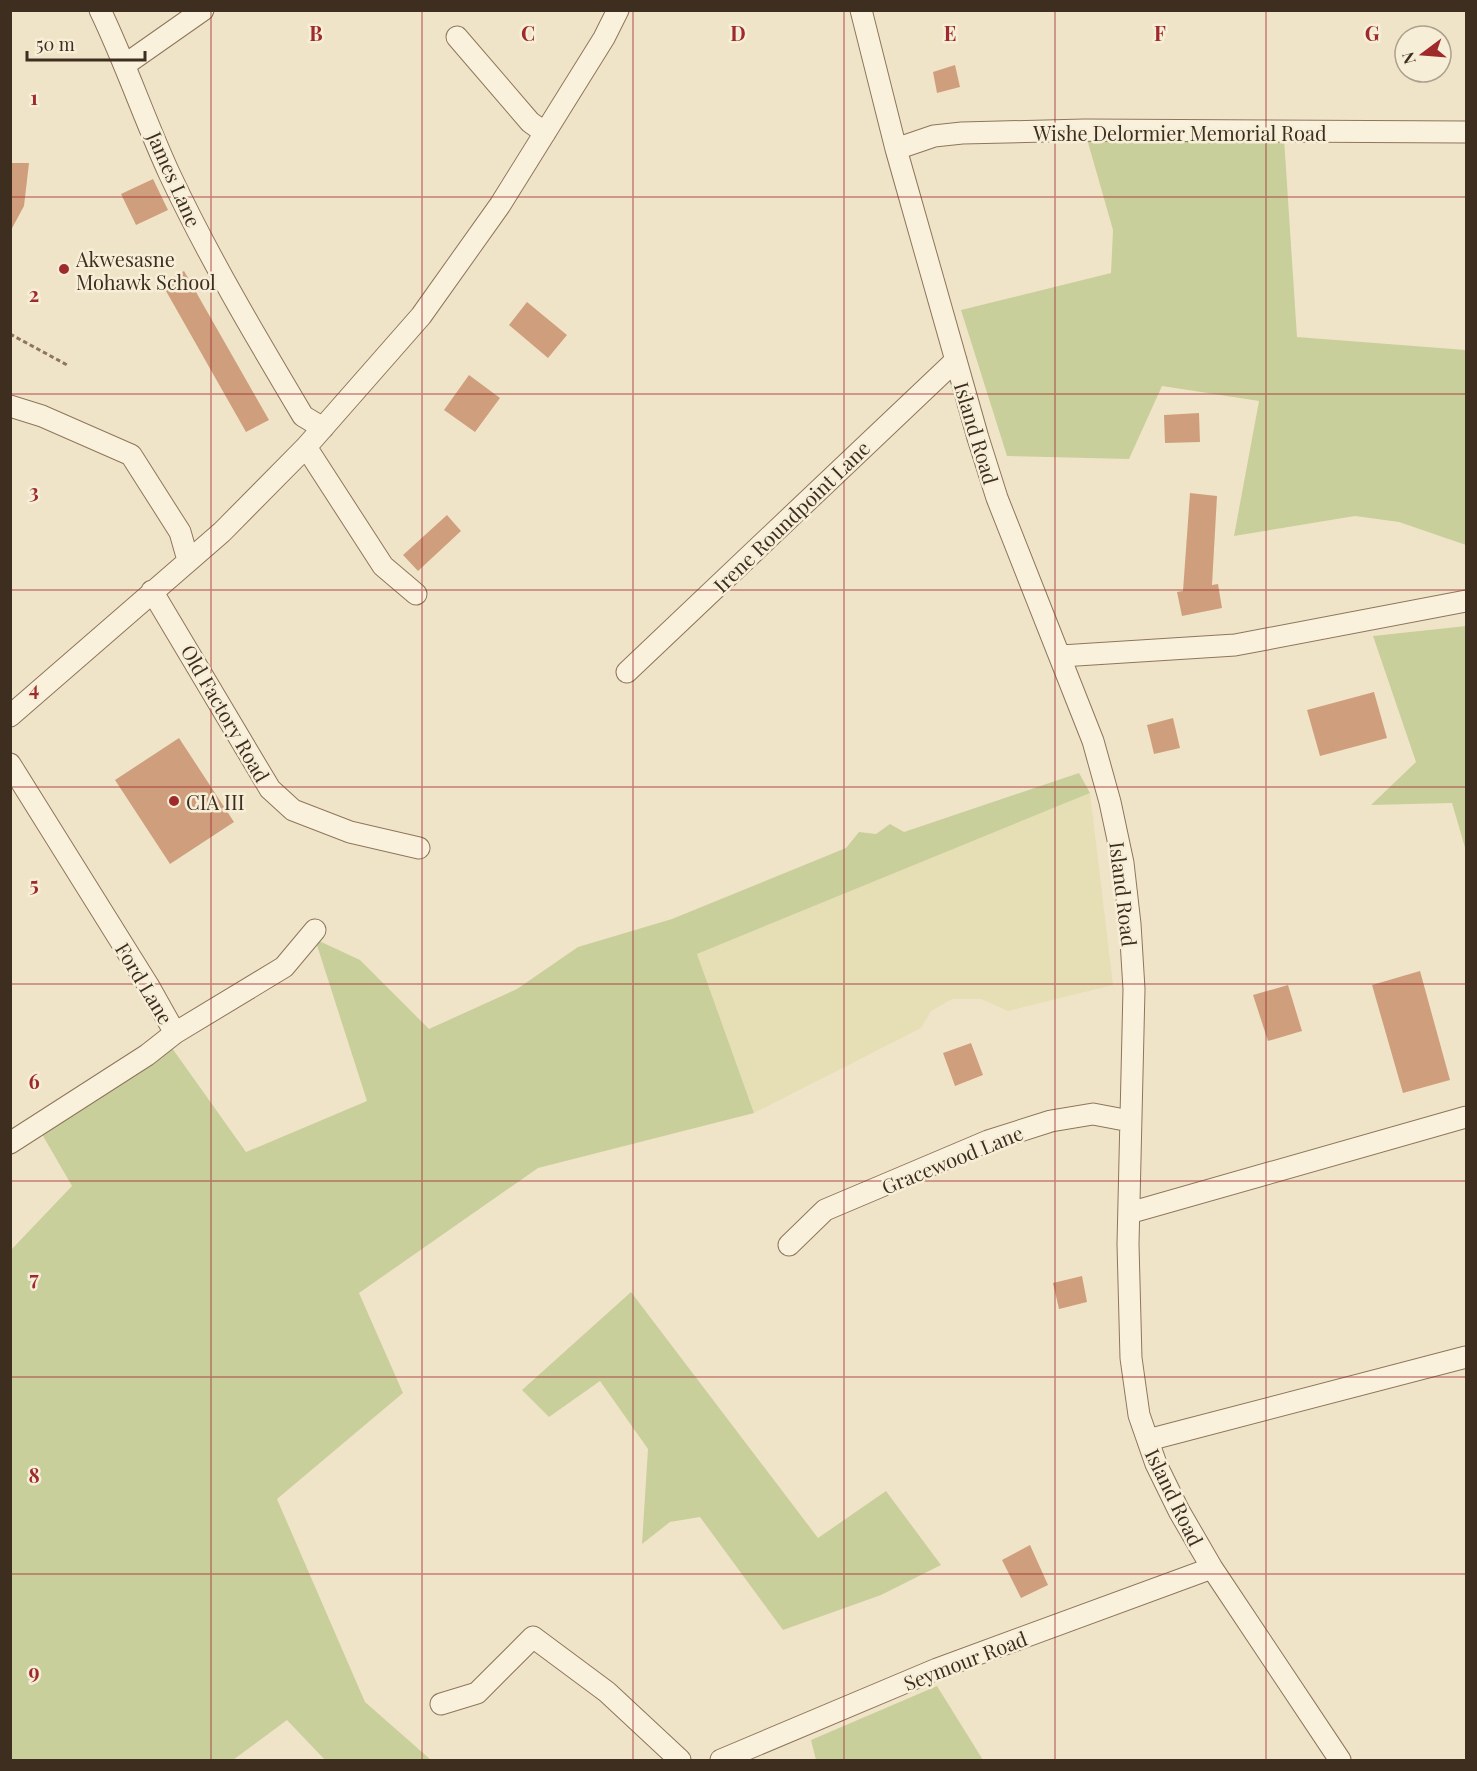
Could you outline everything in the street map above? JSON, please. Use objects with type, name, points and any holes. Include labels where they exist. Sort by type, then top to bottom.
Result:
[{"type":"street","name":"James Lane","points":[[100,10],[126,64],[169,172],[225,284],[303,416],[323,428]]},
{"type":"street","points":[[126,64],[203,10]]},
{"type":"street","points":[[10,716],[222,532],[306,447],[421,316],[500,205],[604,38],[618,10]]},
{"type":"street","name":"Island Road","points":[[861,10],[896,149],[997,498],[1093,741],[1110,802],[1123,863],[1134,989],[1129,1213],[1131,1358],[1139,1415],[1156,1464],[1179,1511],[1212,1569],[1341,1761]]},
{"type":"street","points":[[457,38],[530,122],[545,133]]},
{"type":"street","name":"Wishe Delormier Memorial Road","points":[[896,149],[934,136],[1040,130],[1467,132]]},
{"type":"street","name":"Irene Roundpoint Lane","points":[[627,672],[956,360]]},
{"type":"street","points":[[10,406],[42,416],[131,455],[180,531],[188,560]]},
{"type":"street","points":[[306,447],[383,566],[416,594]]},
{"type":"street","name":"Old Factory Road","points":[[152,591],[270,789],[293,810],[350,832],[419,848]]},
{"type":"street","points":[[1061,656],[1235,645],[1467,601]]},
{"type":"street","name":"Ford Lane","points":[[10,764],[148,985],[175,1033],[147,1055],[10,1143]]},
{"type":"street","points":[[175,1033],[284,967],[315,930]]},
{"type":"street","name":"Gracewood Lane","points":[[789,1245],[825,1210],[988,1141],[1051,1121],[1093,1114],[1130,1121]]},
{"type":"street","points":[[1129,1213],[1467,1117]]},
{"type":"street","points":[[1148,1440],[1467,1357]]},
{"type":"street","name":"Seymour Road","points":[[721,1761],[937,1669],[1212,1569]]},
{"type":"street","points":[[441,1704],[477,1694],[533,1637],[607,1692],[680,1761]]},
{"type":"path","points":[[10,334],[69,366]]},
{"type":"shaded area","points":[[1090,793],[1113,985],[1008,1011],[981,999],[952,999],[931,1011],[921,1028],[754,1113],[697,954]]},
{"type":"green space","points":[[1284,138],[1297,337],[1466,350],[1466,545],[1399,522],[1355,516],[1234,536],[1259,401],[1162,386],[1129,459],[1007,456],[961,310],[1111,273],[1113,230],[1087,139]]},
{"type":"green space","points":[[1466,626],[1466,851],[1452,803],[1371,805],[1416,762],[1373,636]]},
{"type":"green space","points":[[1079,773],[1090,793],[697,954],[754,1113],[538,1168],[359,1293],[403,1393],[277,1499],[365,1702],[431,1760],[325,1760],[287,1720],[233,1760],[11,1760],[10,1251],[72,1186],[39,1129],[172,1048],[246,1152],[367,1101],[315,939],[360,960],[429,1029],[517,989],[578,947],[672,919],[846,848],[859,832],[876,834],[890,824],[904,832]]},
{"type":"green space","points":[[631,1292],[818,1538],[886,1491],[941,1565],[881,1595],[783,1630],[700,1517],[670,1522],[642,1544],[648,1449],[600,1381],[549,1417],[522,1390]]},
{"type":"green space","points":[[937,1686],[983,1760],[816,1760],[811,1740]]},
{"type":"building","points":[[955,65],[960,87],[937,93],[933,72]]},
{"type":"building","points":[[10,163],[29,163],[24,206],[10,232]]},
{"type":"building","points":[[153,179],[168,210],[136,225],[121,194]]},
{"type":"building","points":[[184,271],[269,420],[246,432],[162,284]]},
{"type":"building","points":[[527,302],[567,335],[548,358],[509,325]]},
{"type":"building","points":[[469,375],[500,398],[475,432],[444,410]]},
{"type":"building","points":[[1199,413],[1200,442],[1165,443],[1164,415]]},
{"type":"building","points":[[1190,493],[1217,496],[1212,585],[1218,584],[1222,608],[1182,616],[1177,592],[1183,591]]},
{"type":"building","points":[[447,515],[461,531],[418,571],[403,555]]},
{"type":"building","points":[[1374,692],[1387,738],[1320,756],[1307,710]]},
{"type":"building","points":[[1173,718],[1180,748],[1154,754],[1147,725]]},
{"type":"building","name":"CIA III","points":[[179,738],[234,822],[170,864],[115,780]]},
{"type":"building","points":[[1420,971],[1450,1080],[1403,1093],[1372,985]]},
{"type":"building","points":[[1288,985],[1302,1031],[1268,1041],[1253,995]]},
{"type":"building","points":[[971,1043],[983,1075],[955,1086],[943,1053]]},
{"type":"building","points":[[1082,1276],[1087,1302],[1059,1309],[1053,1283]]},
{"type":"building","points":[[1030,1545],[1048,1585],[1021,1598],[1002,1560]]},
{"type":"place","name":"Akwesasne Mohawk School","points":[[64,269]]},
{"type":"place","name":"CIA III","points":[[174,801]]}]
